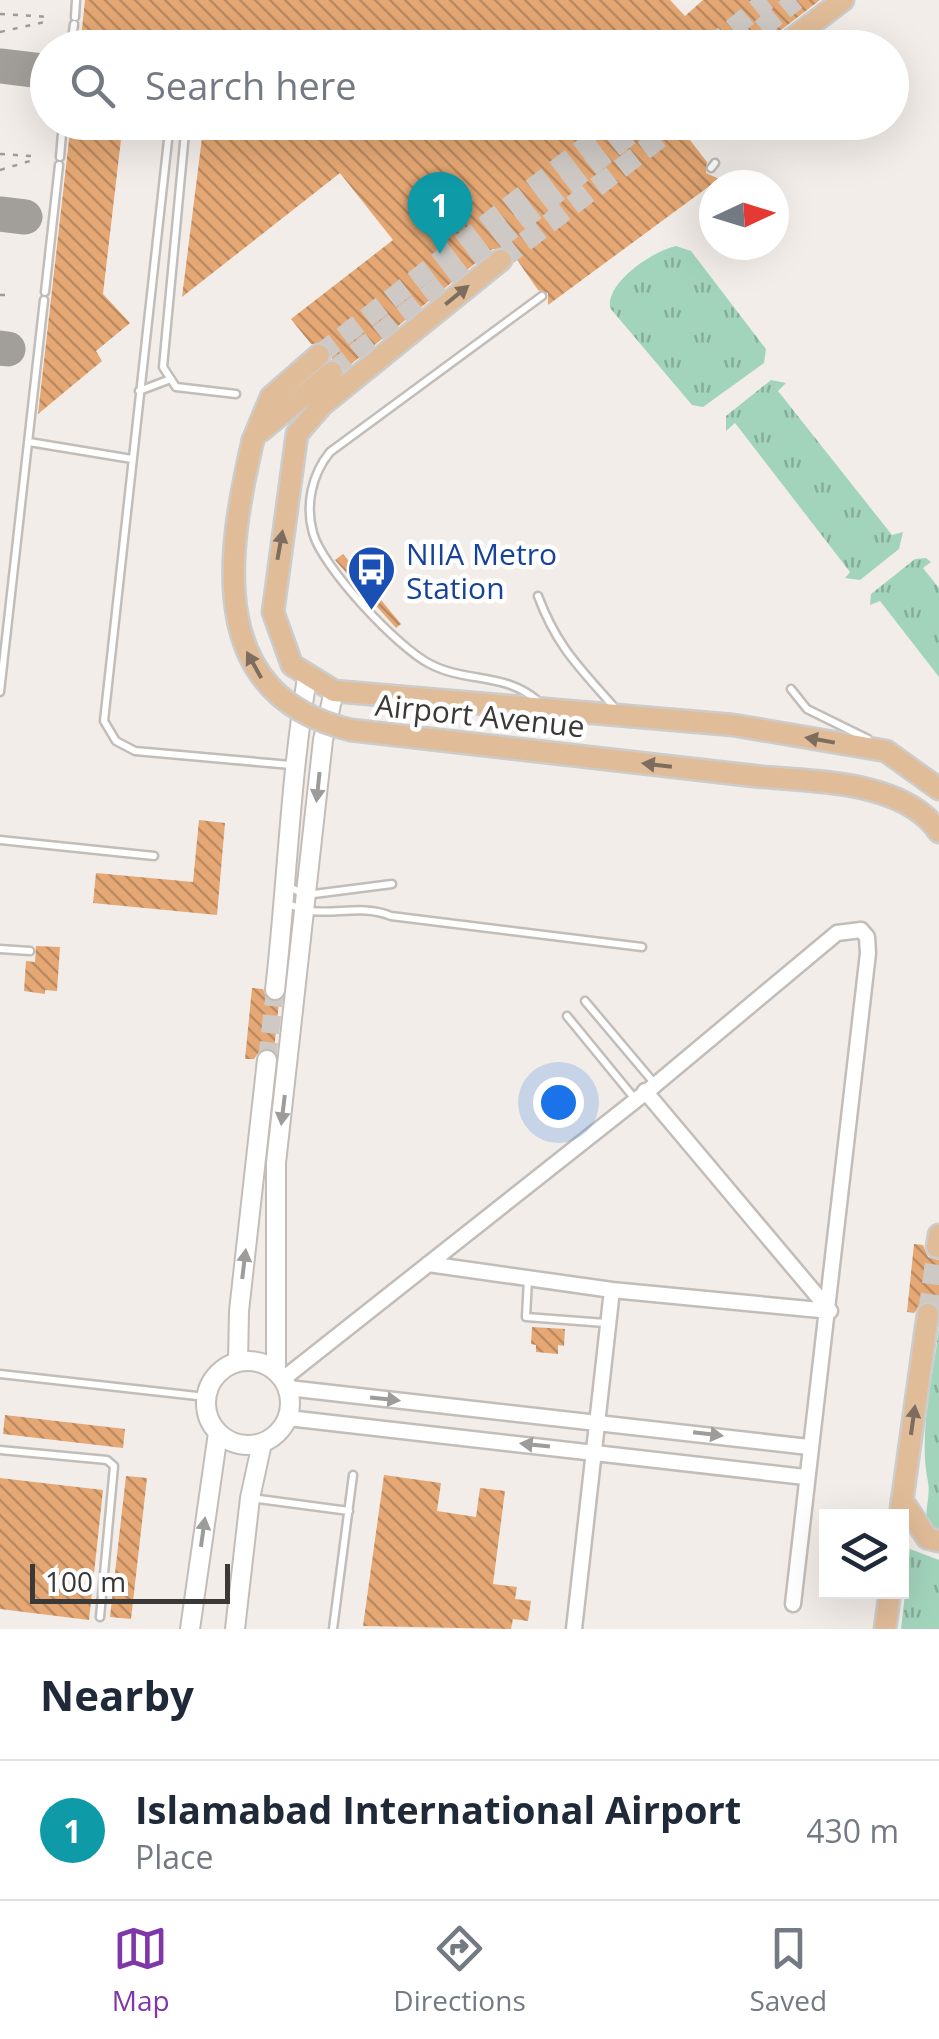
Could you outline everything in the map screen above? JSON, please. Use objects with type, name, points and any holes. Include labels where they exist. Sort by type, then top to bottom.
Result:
[{"type":"main road","points":[[803,30],[842,0]]},
{"type":"main road","points":[[334,691],[307,678],[282,648],[273,612],[297,434],[322,404],[501,260]]},
{"type":"main road","name":"Airport Avenue","points":[[325,363],[272,397],[252,440],[238,538],[235,619],[258,675],[290,706],[312,719],[352,730],[845,786],[898,800],[939,832]]},
{"type":"main road","name":"Airport Avenue","points":[[334,691],[733,724],[886,751],[939,789]]},
{"type":"main road","points":[[928,1314],[901,1508],[926,1538],[939,1541]]},
{"type":"main road","points":[[885,1629],[889,1599]]},
{"type":"street","points":[[298,976],[276,982],[292,765],[307,678]]},
{"type":"street","points":[[288,1418],[282,1379],[274,1203],[323,740],[334,691]]},
{"type":"street","points":[[282,1379],[645,1092],[836,933],[850,928],[867,937],[830,1312],[805,1477],[793,1604]]},
{"type":"street","points":[[238,1362],[239,1310],[268,1060]]},
{"type":"street","points":[[645,1092],[830,1312]]},
{"type":"street","points":[[428,1264],[612,1290],[830,1312]]},
{"type":"street","points":[[574,1629],[612,1290]]},
{"type":"street","points":[[262,1444],[237,1444],[218,1433],[210,1422],[206,1398],[216,1374],[238,1362],[252,1360],[282,1379],[809,1447]]},
{"type":"street","points":[[235,1629],[250,1498],[262,1444],[288,1418]]},
{"type":"street","points":[[288,1418],[805,1477]]},
{"type":"street","points":[[190,1629],[218,1433]]},
{"type":"lane","points":[[73,30],[76,0]]},
{"type":"lane","points":[[0,692],[61,140]]},
{"type":"lane","points":[[168,140],[104,721],[116,740],[135,751],[292,765]]},
{"type":"lane","points":[[168,380],[161,352],[184,140]]},
{"type":"lane","points":[[542,296],[330,452],[320,464],[311,496],[317,544],[371,612],[426,662],[464,674],[503,679],[544,706]]},
{"type":"lane","points":[[139,391],[168,380],[190,390],[236,394]]},
{"type":"lane","points":[[29,442],[132,459]]},
{"type":"lane","points":[[538,596],[555,640],[618,712]]},
{"type":"lane","points":[[791,688],[808,709],[843,724],[886,751]]},
{"type":"lane","points":[[0,840],[154,856]]},
{"type":"lane","points":[[285,893],[305,904],[392,884]]},
{"type":"lane","points":[[285,893],[305,904],[371,908],[391,916],[642,947]]},
{"type":"lane","points":[[0,949],[30,951]]},
{"type":"lane","points":[[586,1001],[645,1092]]},
{"type":"lane","points":[[567,1016],[645,1092]]},
{"type":"lane","points":[[528,1278],[526,1317],[608,1323]]},
{"type":"lane","points":[[0,1374],[206,1398]]},
{"type":"lane","points":[[0,1450],[106,1460],[114,1466],[100,1616]]},
{"type":"lane","points":[[334,1629],[353,1475]]},
{"type":"lane","points":[[250,1498],[349,1511]]},
{"type":"path","points":[[0,14],[49,19],[0,32]]},
{"type":"path","points":[[0,154],[31,158],[0,170]]},
{"type":"path","points":[[0,295],[8,295]]},
{"type":"green space","points":[[676,246],[691,251],[766,349],[764,363],[703,407],[692,405],[610,308],[615,288],[623,278],[655,254]]},
{"type":"green space","points":[[771,380],[786,383],[778,391],[892,535],[903,532],[899,549],[860,580],[845,578],[850,572],[735,423],[726,431],[726,416]]},
{"type":"green space","points":[[926,558],[931,562],[923,568],[939,588],[939,677],[880,601],[870,605],[871,594],[915,559]]},
{"type":"green space","points":[[939,1328],[939,1533],[928,1528],[927,1522],[925,1445]]},
{"type":"green space","points":[[910,1549],[939,1560],[939,1629],[901,1629],[904,1599],[909,1599]]},
{"type":"building","points":[[85,0],[670,0],[685,16],[703,0],[820,0],[781,30],[82,30]]},
{"type":"building","points":[[69,140],[121,140],[103,294],[130,323],[96,351],[102,361],[38,414]]},
{"type":"building","points":[[202,140],[690,140],[707,162],[706,170],[699,170],[699,194],[548,305],[548,293],[538,290],[511,251],[493,249],[345,369],[332,359],[329,345],[311,344],[291,319],[393,240],[340,173],[182,297]]},
{"type":"building","points":[[343,554],[401,624],[396,628],[335,560]]},
{"type":"building","points":[[199,820],[225,823],[217,915],[93,903],[96,873],[193,882]]},
{"type":"building","points":[[36,946],[60,947],[57,991],[24,991],[26,961],[35,962]]},
{"type":"building","points":[[252,988],[263,989],[267,999],[279,1002],[274,1050],[261,1049],[254,1059],[245,1059]]},
{"type":"building","points":[[914,1244],[923,1245],[928,1257],[939,1260],[939,1306],[924,1301],[914,1313],[907,1312]]},
{"type":"building","points":[[532,1327],[565,1329],[564,1346],[558,1345],[558,1354],[536,1352],[536,1345],[531,1344]]},
{"type":"building","points":[[5,1415],[125,1429],[123,1448],[3,1434]]},
{"type":"building","points":[[384,1475],[441,1483],[437,1511],[476,1517],[480,1488],[505,1491],[493,1584],[517,1587],[515,1599],[531,1601],[528,1621],[513,1619],[511,1629],[363,1626]]},
{"type":"building","points":[[126,1476],[147,1478],[131,1619],[110,1617]]},
{"type":"building","points":[[0,1478],[103,1490],[89,1620],[0,1609]]},
{"type":"taxiway","points":[[0,66],[30,70]]},
{"type":"taxiway","points":[[0,214],[25,217]]},
{"type":"taxiway","points":[[0,348],[8,349]]},
{"type":"tunnel","points":[[731,30],[767,0]]},
{"type":"tunnel","points":[[760,30],[796,0]]},
{"type":"tunnel","points":[[319,355],[594,140]]},
{"type":"tunnel","points":[[332,372],[623,140]]},
{"type":"tunnel","points":[[501,260],[658,140]]},
{"type":"tunnel","points":[[267,1060],[275,990]]},
{"type":"tunnel","points":[[928,1314],[937,1247]]},
{"type":"place","name":"Islamabad International Airport","points":[[440,254]]},
{"type":"place","name":"NIIA Metro Station","points":[[371,612]]}]
